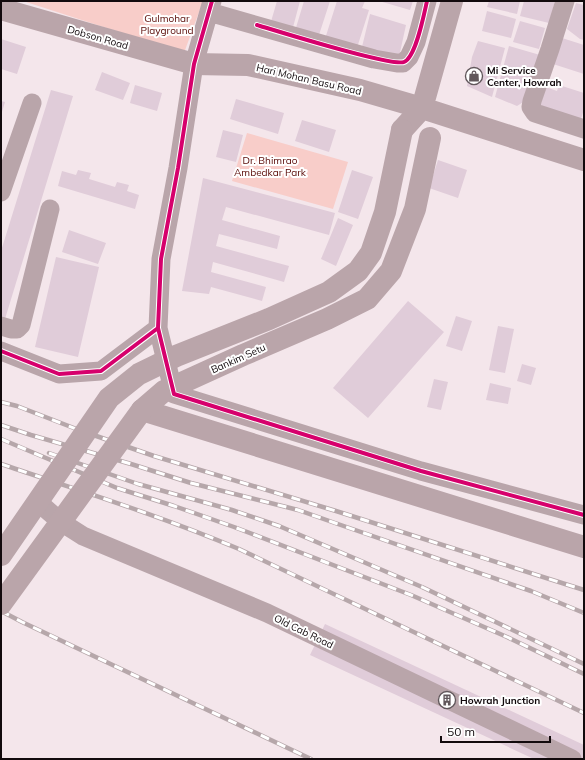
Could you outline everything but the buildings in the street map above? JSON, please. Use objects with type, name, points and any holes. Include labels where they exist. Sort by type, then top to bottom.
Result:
[{"type":"main road","points":[[1,555],[109,398],[139,374],[176,356],[269,319],[329,292],[358,271],[371,253],[385,212],[402,130],[422,108],[452,1]]},
{"type":"main road","name":"Dobson Road","points":[[1,10],[194,64]]},
{"type":"main road","name":"Hari Mohan Basu Road","points":[[194,64],[248,65],[360,90],[422,108],[584,160]]},
{"type":"main road","name":"Bankim Setu","points":[[1,604],[142,410],[164,391],[327,319],[368,299],[391,271],[415,209],[430,138],[422,108]]},
{"type":"main road","points":[[142,410],[584,546]]},
{"type":"street","points":[[428,1],[416,42],[409,58],[403,62],[397,63],[374,59],[257,25],[211,6],[194,64],[178,168],[161,259],[158,328],[174,394],[421,471],[584,515]]},
{"type":"street","points":[[565,1],[531,108],[535,113],[584,130]]},
{"type":"street","points":[[1,192],[32,103]]},
{"type":"street","points":[[1,326],[11,329],[18,329],[21,324],[50,209]]},
{"type":"street","points":[[1,351],[59,374],[101,371],[158,328]]},
{"type":"street","name":"Old Cab Road","points":[[38,502],[60,522],[82,536],[267,613],[572,759]]},
{"type":"green space","name":"Gulmohar Playground","points":[[23,1],[203,1],[184,53]]},
{"type":"green space","name":"Dr. Bhimrao Ambedkar Park","points":[[247,133],[348,162],[333,209],[232,181]]},
{"type":"railway","points":[[1,402],[17,406],[79,430],[154,456],[336,511],[584,590]]},
{"type":"railway","points":[[1,425],[191,483],[298,510],[531,591],[584,613]]},
{"type":"railway","points":[[1,439],[117,488],[234,527],[411,595],[507,637],[584,674]]},
{"type":"railway","points":[[49,453],[138,484],[232,510],[279,526],[422,587],[584,664]]},
{"type":"railway","points":[[1,464],[151,515],[239,549],[584,713]]},
{"type":"railway","points":[[1,611],[311,759]]},
{"type":"cycle path","points":[[212,1],[194,64],[178,168],[161,259],[158,328],[174,394],[421,471],[584,515]]},
{"type":"cycle path","points":[[257,25],[357,54],[395,62],[404,62],[416,44],[427,1]]},
{"type":"cycle path","points":[[1,351],[59,374],[101,371],[158,328]]},
{"type":"place","name":"Mi Service Center, Howrah","points":[[474,76]]},
{"type":"place","name":"Howrah Junction","points":[[447,700]]}]
